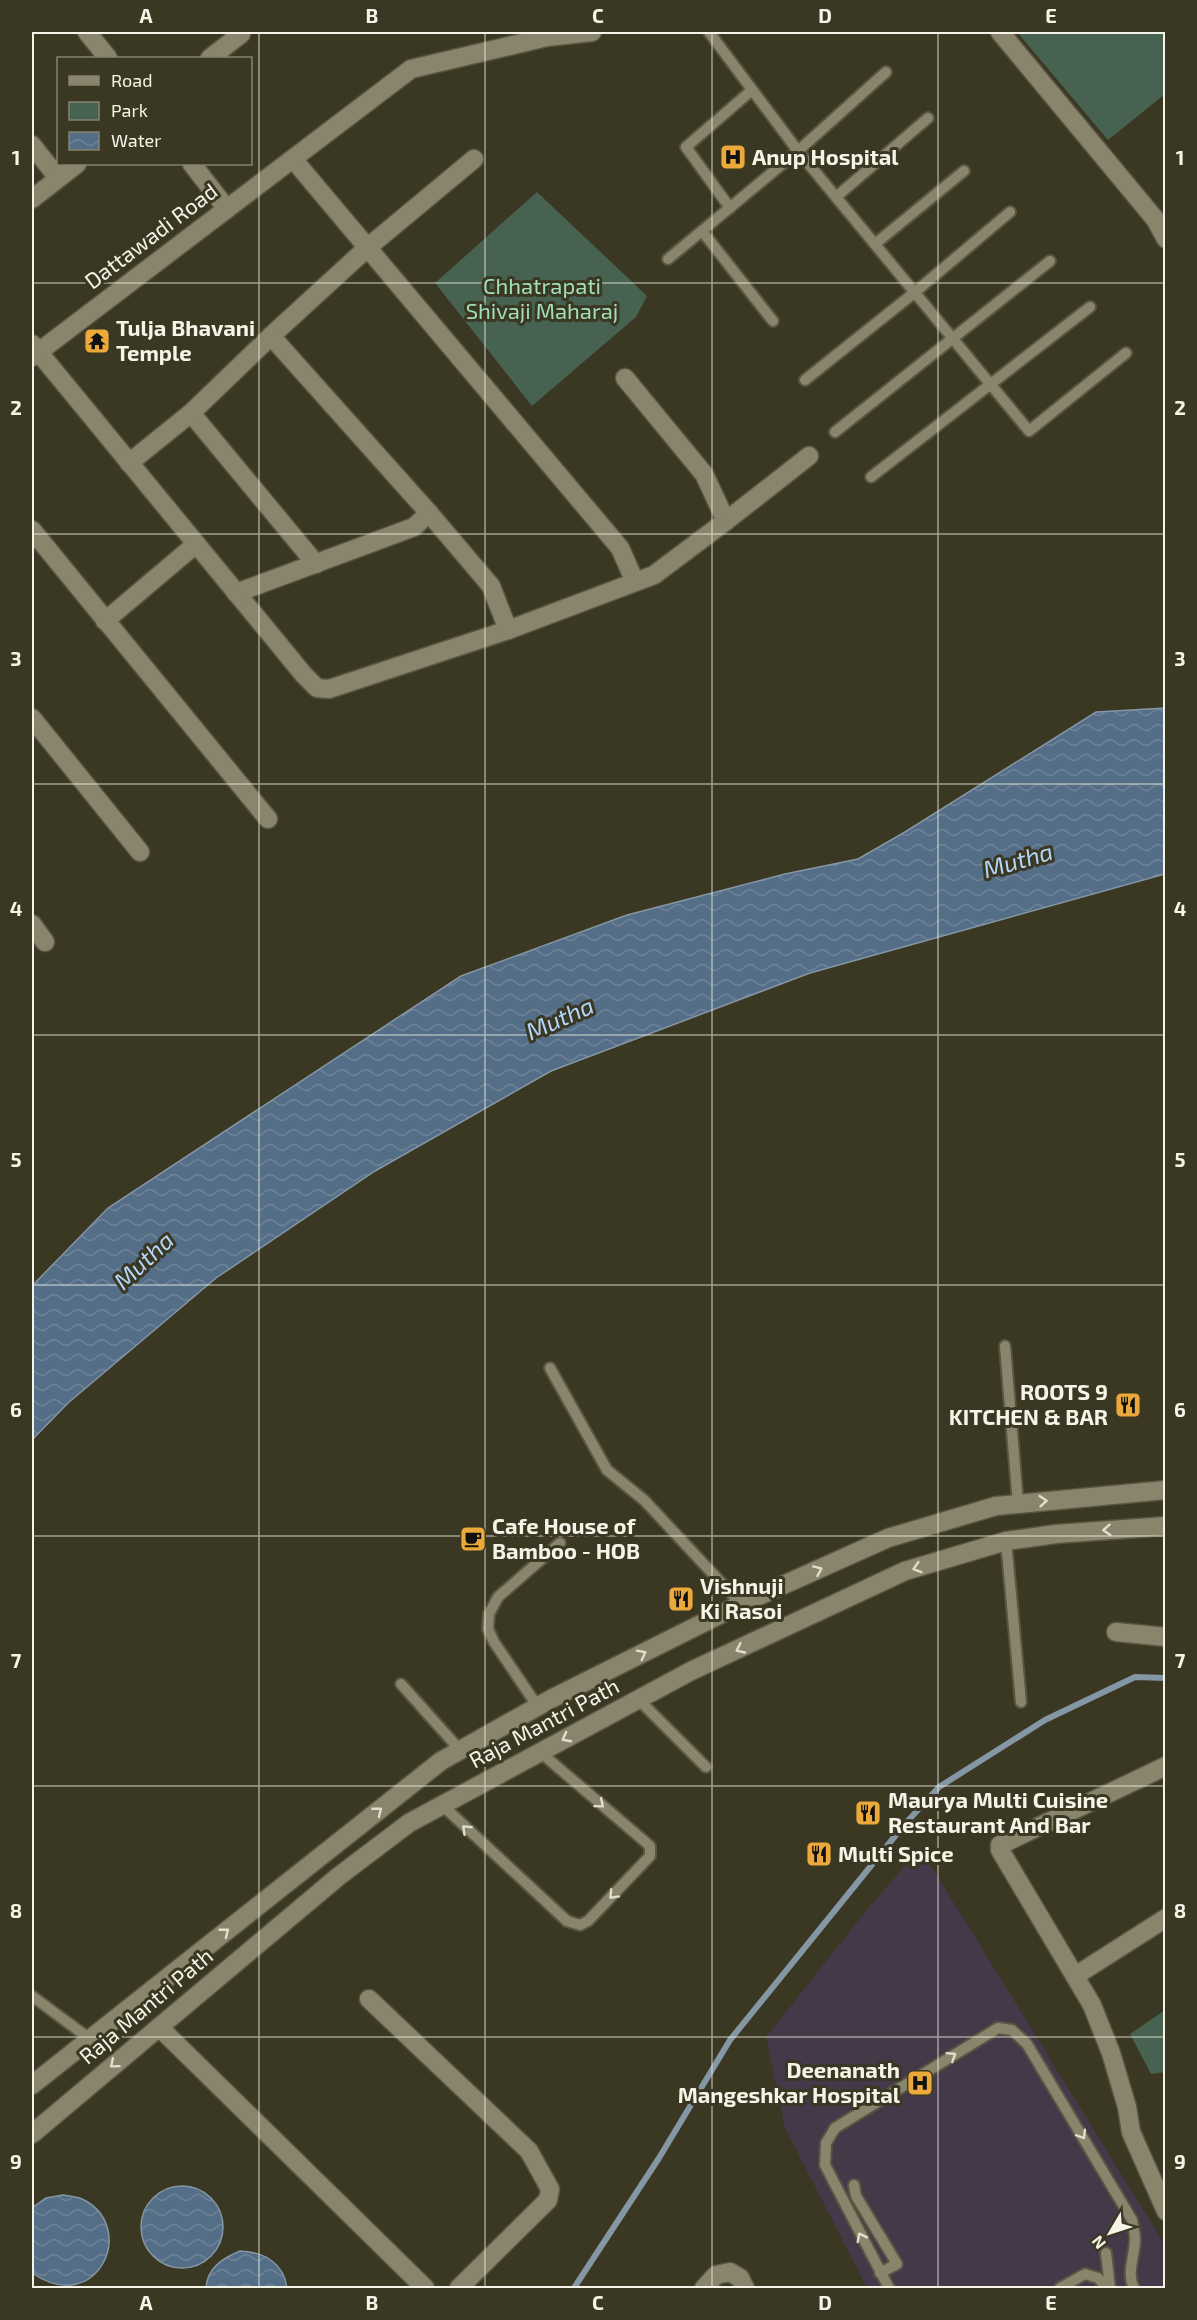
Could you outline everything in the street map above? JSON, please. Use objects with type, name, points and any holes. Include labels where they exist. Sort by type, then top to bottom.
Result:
[{"type":"street","points":[[87,32],[107,57]]},
{"type":"street","points":[[211,57],[241,34],[239,32]]},
{"type":"street","name":"Dattawadi Road","points":[[34,351],[227,209],[411,69],[547,37],[592,32]]},
{"type":"street","points":[[1000,32],[1160,215],[1166,239]]},
{"type":"street","points":[[32,146],[58,178]]},
{"type":"street","points":[[293,159],[620,548],[635,582]]},
{"type":"street","points":[[129,463],[191,413],[367,248],[474,159]]},
{"type":"street","points":[[32,200],[76,165]]},
{"type":"street","points":[[193,165],[227,209]]},
{"type":"street","points":[[271,336],[491,586],[508,630]]},
{"type":"street","points":[[34,351],[317,688],[329,689],[508,630],[654,575],[809,456]]},
{"type":"street","points":[[625,378],[704,474],[726,521]]},
{"type":"street","points":[[191,413],[316,564]]},
{"type":"street","points":[[236,593],[414,527],[429,513]]},
{"type":"street","points":[[32,530],[268,819]]},
{"type":"street","points":[[105,621],[196,544]]},
{"type":"street","points":[[32,718],[140,852]]},
{"type":"street","points":[[32,924],[45,942]]},
{"type":"street","name":"Raja Mantri Path","points":[[32,2085],[441,1761],[538,1707],[741,1604],[888,1538],[996,1506],[1166,1490]]},
{"type":"street","name":"Raja Mantri Path","points":[[32,2134],[293,1914],[409,1823],[691,1671],[905,1571],[1006,1540],[1166,1526]]},
{"type":"street","points":[[1116,1632],[1166,1637]]},
{"type":"street","points":[[1166,1766],[1000,1845],[1000,1850],[1092,2005],[1111,2054],[1127,2107],[1131,2132],[1166,2211]]},
{"type":"street","points":[[274,1893],[293,1914]]},
{"type":"street","points":[[1075,1976],[1166,1918]]},
{"type":"street","points":[[369,1999],[529,2151],[550,2189],[548,2200],[459,2289]]},
{"type":"street","points":[[159,2027],[425,2289]]},
{"type":"street","points":[[704,2289],[716,2275],[730,2272],[740,2278],[745,2289]]},
{"type":"lane","points":[[709,32],[798,151],[1029,431],[1126,353]]},
{"type":"lane","points":[[668,259],[798,151],[886,72]]},
{"type":"lane","points":[[730,208],[686,147],[752,90]]},
{"type":"lane","points":[[836,197],[928,118]]},
{"type":"lane","points":[[875,244],[964,171]]},
{"type":"lane","points":[[805,380],[1010,212]]},
{"type":"lane","points":[[702,231],[773,321]]},
{"type":"lane","points":[[835,432],[1050,261]]},
{"type":"lane","points":[[871,477],[1090,307]]},
{"type":"lane","points":[[1005,1346],[1018,1504]]},
{"type":"lane","points":[[550,1368],[607,1470],[644,1500],[741,1604]]},
{"type":"lane","points":[[1006,1540],[1020,1702]]},
{"type":"lane","points":[[538,1707],[494,1642],[488,1629],[489,1614],[498,1597],[560,1543]]},
{"type":"lane","points":[[401,1684],[460,1750]]},
{"type":"lane","points":[[639,1700],[706,1767]]},
{"type":"lane","points":[[442,1805],[567,1921],[580,1925],[588,1921],[650,1856],[650,1846],[540,1752]]},
{"type":"lane","points":[[32,1996],[90,2039]]},
{"type":"lane","points":[[889,2289],[825,2165],[825,2143],[835,2128],[998,2028],[1012,2030],[1027,2044],[1132,2220],[1135,2238],[1131,2266],[1134,2289]]},
{"type":"lane","points":[[854,2185],[856,2196],[897,2264],[880,2273]]},
{"type":"lane","points":[[1106,2253],[1108,2289]]},
{"type":"lane","points":[[1060,2289],[1085,2274],[1098,2278],[1108,2289]]},
{"type":"shaded area","name":"Deenanath Mangeshkar Hospital","points":[[920,1848],[1165,2245],[1165,2288],[867,2288],[785,2128],[766,2037],[866,1911]]},
{"type":"green space","points":[[1017,32],[1165,32],[1165,94],[1108,140]]},
{"type":"green space","name":"Chhatrapati Shivaji Maharaj","points":[[537,192],[647,296],[636,317],[532,406],[435,283]]},
{"type":"green space","points":[[1165,2010],[1165,2072],[1151,2074],[1130,2034]]},
{"type":"water","name":"Mutha","points":[[1165,708],[1165,874],[810,973],[551,1071],[375,1171],[216,1278],[68,1403],[32,1440],[32,1286],[108,1208],[461,976],[627,915],[785,874],[858,859],[1096,712]]},
{"type":"water","points":[[174,2186],[190,2186],[205,2193],[216,2204],[223,2219],[220,2243],[211,2256],[190,2268],[174,2268],[159,2261],[148,2250],[141,2235],[141,2219],[148,2204],[159,2193]]},
{"type":"water","points":[[63,2195],[82,2199],[99,2212],[108,2228],[109,2246],[103,2263],[92,2276],[76,2284],[55,2284],[32,2273],[32,2208],[46,2198]]},
{"type":"water","points":[[240,2251],[257,2254],[271,2261],[282,2272],[287,2288],[206,2288],[213,2269]]},
{"type":"waterway","points":[[574,2288],[659,2158],[730,2040],[904,1825],[939,1787],[1045,1720],[1135,1677],[1166,1678]]},
{"type":"place","name":"Anup Hospital","points":[[733,157]]},
{"type":"place","name":"Tulja Bhavani Temple","points":[[97,341]]},
{"type":"place","name":"ROOTS 9 KITCHEN & BAR","points":[[1128,1405]]},
{"type":"place","name":"Cafe House of Bamboo - HOB","points":[[473,1539]]},
{"type":"place","name":"Vishnuji Ki Rasoi","points":[[681,1599]]},
{"type":"place","name":"Maurya Multi Cuisine Restaurant And Bar","points":[[868,1813]]},
{"type":"place","name":"Multi Spice","points":[[819,1854]]},
{"type":"place","name":"Deenanath Mangeshkar Hospital","points":[[920,2083]]}]
